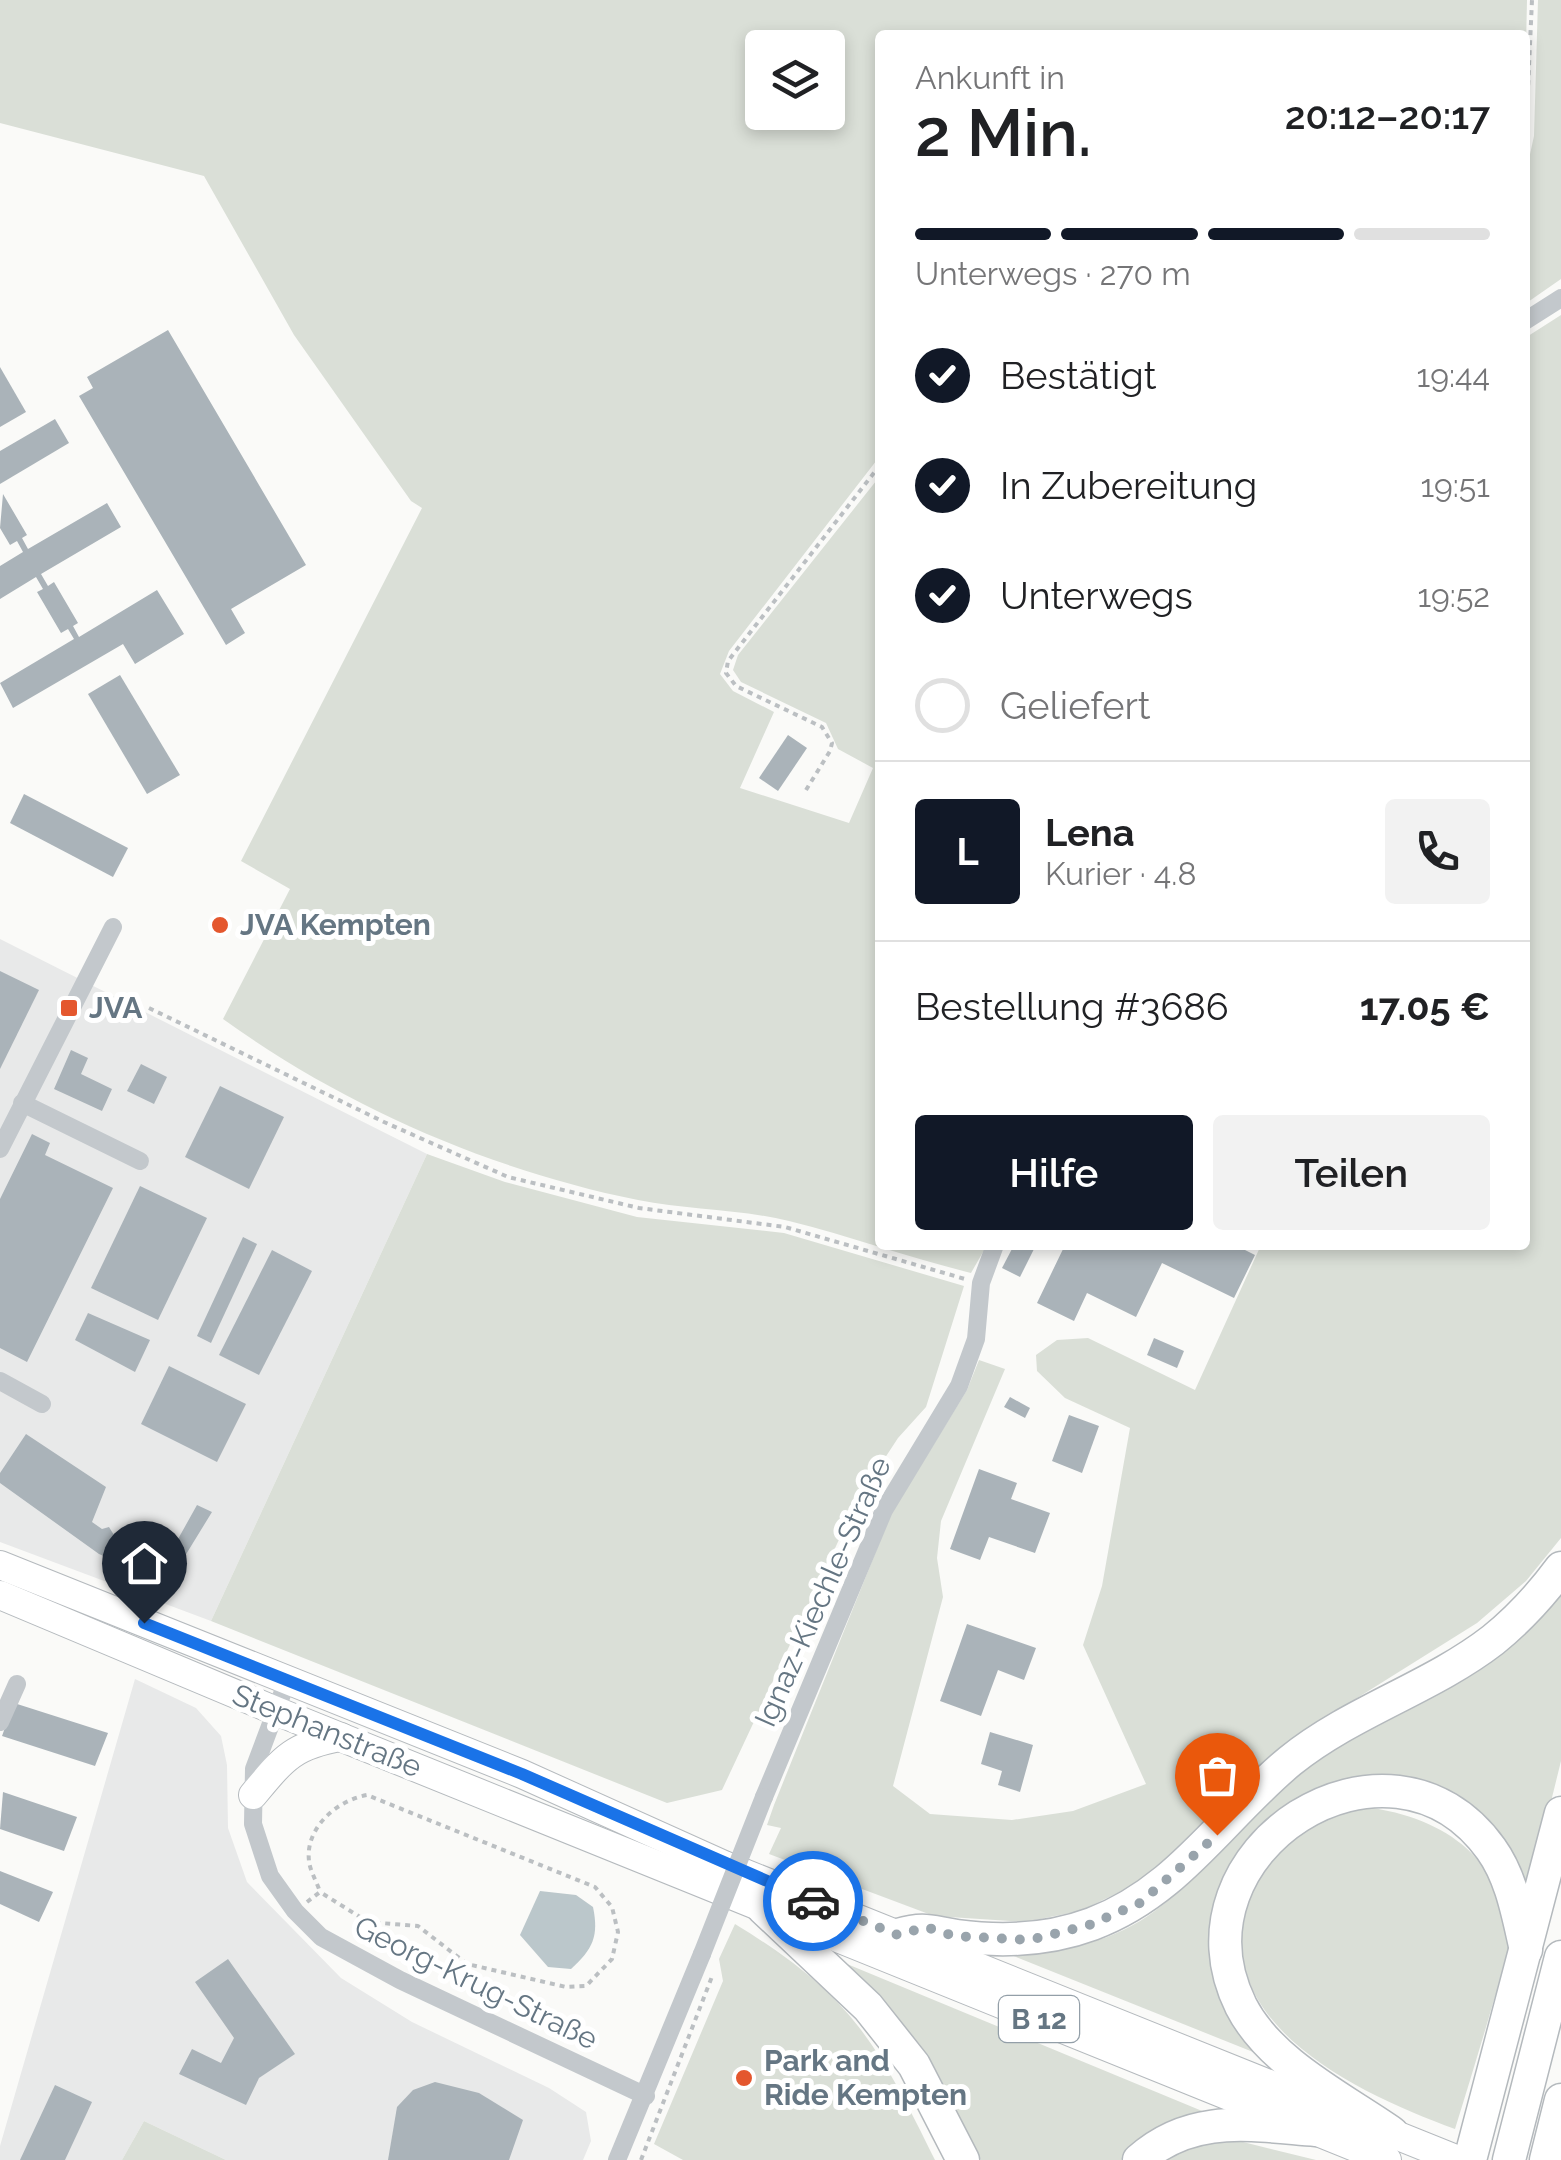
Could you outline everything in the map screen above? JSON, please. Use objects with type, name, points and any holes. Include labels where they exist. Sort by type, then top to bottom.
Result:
[{"type":"highway","points":[[898,1935],[926,1927],[954,1936],[1030,1940],[1089,1925],[1140,1903],[1197,1857],[1291,1761],[1342,1725],[1492,1641],[1538,1599],[1561,1568]]},
{"type":"highway","points":[[1390,2147],[1272,2046],[1242,2008],[1227,1962],[1228,1916],[1241,1876],[1259,1848],[1290,1820],[1352,1792],[1393,1792],[1430,1802],[1465,1823],[1490,1847],[1505,1873],[1526,1950]]},
{"type":"highway","points":[[1470,2160],[1561,1814]]},
{"type":"highway","points":[[762,1908],[868,2007],[914,2065],[963,2160]]},
{"type":"highway","points":[[1509,2160],[1561,1958]]},
{"type":"highway","points":[[1546,2160],[1558,2112]]},
{"type":"highway","points":[[1140,2160],[1178,2133],[1216,2123],[1316,2130]]},
{"type":"main road","name":"Stephanstraße","points":[[0,1565],[522,1774],[724,1865],[898,1935]]},
{"type":"main road","name":"Stephanstraße","points":[[0,1595],[762,1908]]},
{"type":"main road","points":[[254,1795],[285,1756],[311,1742],[341,1737]]},
{"type":"main road","name":"B 12","points":[[762,1908],[1316,2130],[1458,2160]]},
{"type":"main road","name":"B 12","points":[[898,1935],[1390,2147]]},
{"type":"street","points":[[1530,318],[1561,298]]},
{"type":"street","points":[[0,1150],[113,927]]},
{"type":"street","points":[[22,1103],[140,1162]]},
{"type":"street","name":"Ignaz-Kiechle-Straße","points":[[646,2096],[764,1797],[884,1510],[960,1386],[976,1338],[982,1283],[993,1250]]},
{"type":"street","points":[[0,1381],[42,1404]]},
{"type":"street","name":"Georg-Krug-Straße","points":[[287,1682],[254,1770],[253,1824],[270,1876],[295,1911],[321,1937],[400,1980],[646,2096]]},
{"type":"street","points":[[0,1722],[17,1684]]},
{"type":"street","points":[[618,2160],[646,2096]]},
{"type":"path","points":[[1530,44],[1532,0]]},
{"type":"path","points":[[806,790],[830,751],[828,734],[822,727],[736,686],[726,673],[728,661],[875,471]]},
{"type":"path","points":[[150,1008],[384,1122],[508,1177],[639,1208],[785,1228],[982,1283]]},
{"type":"path","points":[[367,1795],[594,1887],[612,1907],[618,1932],[612,1960],[602,1974],[586,1986],[566,1987],[466,1964],[418,1926],[368,1922],[320,1892],[309,1862],[311,1840],[324,1817],[348,1798],[367,1795]]},
{"type":"path","points":[[295,1911],[320,1892]]},
{"type":"path","points":[[641,2160],[714,1977]]},
{"type":"shaded area","points":[[0,0],[1527,0],[1526,30],[875,30],[875,462],[729,651],[720,674],[733,691],[774,712],[740,788],[849,823],[873,768],[838,749],[826,723],[741,682],[733,670],[738,655],[875,482],[875,1246],[789,1221],[638,1200],[474,1153],[318,1080],[223,1019],[290,889],[241,861],[422,508],[411,501],[294,335],[204,176],[0,123]]},
{"type":"shaded area","points":[[1538,0],[1561,0],[1561,279],[1530,301],[1530,154],[1534,136]]},
{"type":"shaded area","points":[[1561,315],[1561,1538],[1526,1581],[1477,1623],[1322,1720],[1190,1847],[1128,1888],[1080,1911],[1025,1922],[934,1916],[769,1854],[781,1828],[767,1825],[774,1805],[891,1514],[967,1390],[979,1360],[1005,1369],[941,1521],[937,1558],[943,1597],[893,1786],[930,1814],[1012,1820],[1073,1811],[1146,1784],[1083,1645],[1102,1586],[1130,1428],[1065,1398],[1037,1371],[1036,1355],[1057,1340],[1088,1338],[1195,1390],[1259,1250],[1530,1250],[1530,335]]},
{"type":"shaded area","points":[[0,939],[427,1154],[211,1621],[0,1542]]},
{"type":"shaded area","points":[[427,1154],[505,1182],[637,1217],[784,1233],[964,1286],[926,1407],[898,1438],[858,1499],[722,1790],[667,1803],[211,1621]]},
{"type":"shaded area","points":[[890,1250],[984,1250],[971,1273]]},
{"type":"shaded area","points":[[1561,1590],[1561,1761],[1529,1891],[1511,1853],[1493,1828],[1463,1803],[1438,1791],[1411,1784],[1355,1782],[1302,1798],[1263,1830],[1222,1896],[1263,2056],[1006,1953],[1064,1948],[1110,1936],[1147,1917],[1177,1893],[1265,1801],[1304,1768]]},
{"type":"shaded area","points":[[135,1679],[196,1708],[221,1736],[227,1765],[228,1828],[247,1882],[341,1978],[412,2022],[549,2088],[586,2112],[591,2141],[583,2160],[226,2160],[144,2121],[122,2160],[0,2160],[0,2146]]},
{"type":"shaded area","points":[[1366,1807],[1422,1821],[1468,1849],[1498,1892],[1506,1919],[1506,1964],[1455,2129],[1415,2114],[1331,2070],[1294,2042],[1265,2010],[1246,1972],[1242,1930],[1266,1868],[1303,1832]]},
{"type":"shaded area","points":[[540,1891],[576,1895],[593,1907],[592,1941],[571,1969],[548,1967],[520,1935]]},
{"type":"shaded area","points":[[735,1924],[774,1949],[834,1998],[877,2052],[935,2160],[683,2160],[654,2144],[723,1981],[719,1959]]},
{"type":"shaded area","points":[[847,1964],[1207,2113],[1141,2140],[1121,2160],[981,2160],[928,2057]]},
{"type":"shaded area","points":[[144,2121],[226,2160],[122,2160]]},
{"type":"shaded area","points":[[1239,2141],[1316,2160],[1167,2160],[1193,2145]]},
{"type":"building","points":[[168,330],[306,565],[231,609],[245,633],[226,645],[79,396],[93,388],[87,377]]},
{"type":"building","points":[[0,367],[26,412],[0,427]]},
{"type":"building","points":[[55,419],[69,443],[0,484],[0,451]]},
{"type":"building","points":[[3,494],[27,535],[22,538],[28,549],[107,503],[121,527],[41,574],[48,586],[54,582],[78,623],[73,626],[79,637],[157,590],[184,634],[135,664],[123,644],[13,708],[0,683],[74,639],[68,629],[61,633],[37,592],[43,589],[36,577],[0,599],[0,566],[23,552],[17,541],[10,545],[0,528]]},
{"type":"building","points":[[120,675],[180,775],[147,794],[88,694]]},
{"type":"building","points":[[788,735],[807,748],[778,791],[759,778]]},
{"type":"building","points":[[24,794],[128,848],[113,877],[10,823]]},
{"type":"building","points":[[0,971],[39,990],[0,1069]]},
{"type":"building","points":[[71,1050],[88,1058],[81,1074],[112,1089],[102,1111],[54,1089]]},
{"type":"building","points":[[141,1064],[167,1077],[154,1104],[127,1091]]},
{"type":"building","points":[[220,1086],[284,1117],[249,1189],[185,1157]]},
{"type":"building","points":[[32,1134],[50,1143],[45,1155],[113,1188],[27,1362],[0,1348],[0,1199]]},
{"type":"building","points":[[140,1186],[207,1218],[158,1320],[91,1288]]},
{"type":"building","points":[[243,1237],[257,1244],[211,1343],[197,1336]]},
{"type":"building","points":[[272,1250],[312,1271],[259,1375],[219,1355]]},
{"type":"building","points":[[1011,1250],[1034,1250],[1020,1277],[1002,1268]]},
{"type":"building","points":[[1063,1250],[1245,1250],[1255,1255],[1234,1298],[1162,1263],[1136,1317],[1087,1293],[1074,1321],[1037,1303]]},
{"type":"building","points":[[88,1313],[150,1340],[135,1372],[75,1340]]},
{"type":"building","points":[[1154,1338],[1184,1351],[1177,1368],[1147,1355]]},
{"type":"building","points":[[169,1366],[246,1404],[217,1462],[141,1424]]},
{"type":"building","points":[[1010,1397],[1030,1408],[1025,1418],[1004,1407]]},
{"type":"building","points":[[1069,1415],[1099,1426],[1082,1473],[1052,1461]]},
{"type":"building","points":[[26,1434],[106,1487],[92,1522],[102,1529],[109,1527],[117,1540],[151,1561],[168,1557],[197,1505],[212,1512],[177,1569],[149,1575],[99,1554],[0,1483],[0,1473]]},
{"type":"building","points":[[979,1469],[1017,1483],[1011,1499],[1050,1513],[1035,1553],[989,1537],[980,1560],[950,1549]]},
{"type":"building","points":[[967,1624],[1036,1648],[1024,1680],[998,1670],[981,1716],[940,1701]]},
{"type":"building","points":[[14,1703],[108,1733],[95,1766],[2,1736]]},
{"type":"building","points":[[990,1732],[1033,1745],[1020,1792],[998,1785],[1002,1771],[981,1764]]},
{"type":"building","points":[[3,1792],[77,1817],[64,1851],[0,1829]]},
{"type":"building","points":[[0,1871],[53,1892],[39,1922],[0,1904]]},
{"type":"building","points":[[228,1959],[295,2054],[259,2078],[246,2105],[179,2074],[192,2049],[221,2063],[234,2038],[195,1982]]},
{"type":"building","points":[[435,2082],[479,2093],[523,2120],[509,2160],[388,2160],[397,2107],[413,2090]]},
{"type":"building","points":[[55,2085],[92,2102],[65,2160],[20,2160]]},
{"type":"way so far","points":[[813,1901],[898,1935],[926,1927],[954,1936],[1030,1940],[1089,1925],[1140,1903],[1197,1857],[1217,1835]]},
{"type":"place","name":"JVA Kempten","points":[[220,925]]},
{"type":"place","name":"JVA","points":[[69,1008]]},
{"type":"place","name":"Park and Ride Kempten","points":[[744,2078]]},
{"type":"route","points":[[144,1623],[522,1774],[813,1901]]}]
